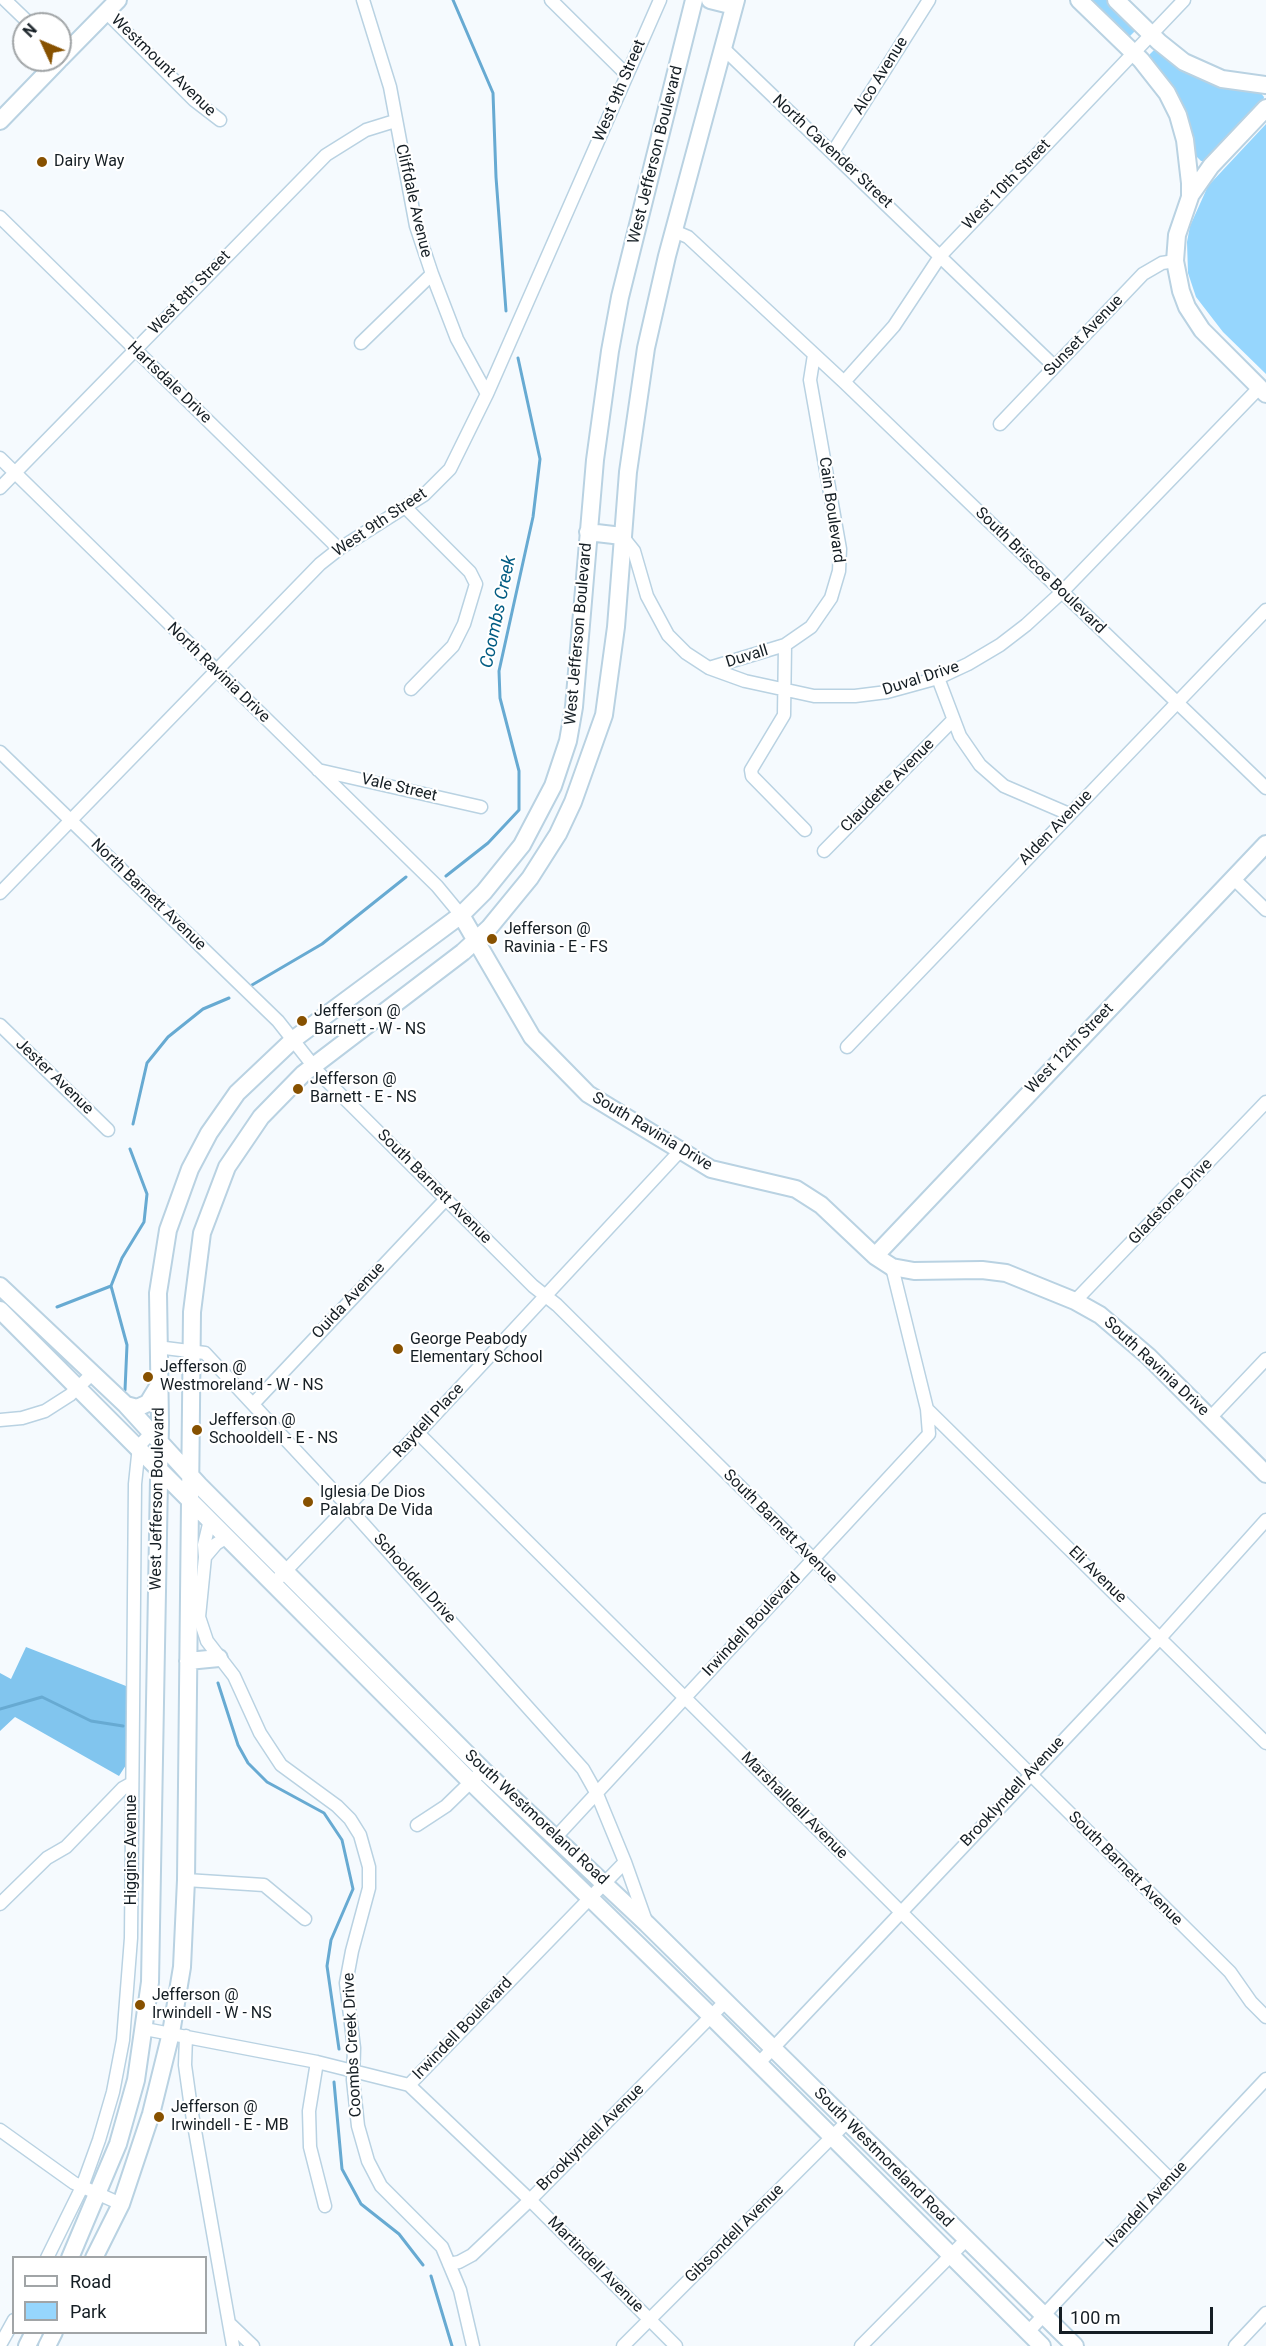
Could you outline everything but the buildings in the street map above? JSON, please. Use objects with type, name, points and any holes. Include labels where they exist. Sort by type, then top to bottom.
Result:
[{"type":"main road","name":"West Jefferson Boulevard","points":[[71,2256],[118,2144],[136,2080],[146,2029],[151,1958],[158,1465],[155,1438],[159,1385],[157,1347],[161,1258],[183,1182],[209,1133],[237,1093],[294,1039],[460,915],[484,892],[516,853],[543,808],[561,765],[574,707],[588,532],[602,401],[620,297],[694,0]]},
{"type":"main road","points":[[710,0],[735,3]]},
{"type":"main road","points":[[1079,0],[1133,53],[1167,93],[1178,115],[1188,157],[1190,197]]},
{"type":"main road","points":[[1116,0],[1151,35],[1184,62],[1222,79],[1264,87]]},
{"type":"main road","name":"West Jefferson Boulevard","points":[[95,2256],[121,2204],[179,2035],[186,1880],[191,1350],[198,1251],[214,1197],[227,1167],[261,1117],[284,1091],[313,1066],[475,941],[530,878],[558,834],[585,775],[606,704],[616,627],[628,472],[644,357],[674,231],[735,3]]},
{"type":"main road","points":[[72,45],[112,6]]},
{"type":"main road","points":[[0,121],[46,72]]},
{"type":"main road","points":[[1263,391],[1213,342],[1195,320],[1181,291],[1175,261],[1177,236],[1190,197],[1206,171],[1266,108]]},
{"type":"main road","points":[[588,532],[622,536]]},
{"type":"main road","name":"West 12th Street","points":[[875,1256],[1266,844]]},
{"type":"main road","name":"South Ravinia Drive","points":[[460,915],[540,1048],[588,1094],[711,1169],[727,1175],[796,1189],[821,1205],[875,1256],[892,1267],[914,1271],[982,1270],[1006,1273],[1075,1301],[1113,1323],[1266,1474]]},
{"type":"main road","name":"South Westmoreland Road","points":[[0,1286],[126,1405],[189,1474],[483,1770],[605,1883],[1075,2346]]},
{"type":"main road","name":"South Westmoreland Road","points":[[0,1310],[77,1389],[158,1465],[471,1782],[759,2063],[1042,2346]]},
{"type":"main road","points":[[126,1405],[136,1408],[148,1403],[159,1385]]},
{"type":"main road","points":[[188,1661],[219,1658]]},
{"type":"street","points":[[4,0],[17,12]]},
{"type":"street","name":"Cliffdale Avenue","points":[[363,0],[381,54],[416,226],[457,339],[487,394]]},
{"type":"street","points":[[551,0],[627,75]]},
{"type":"street","name":"West 9th Street","points":[[0,893],[320,564],[339,549],[406,508],[437,483],[450,469],[487,394],[660,0]]},
{"type":"street","name":"Alco Avenue","points":[[833,152],[930,0]]},
{"type":"street","name":"West 10th Street","points":[[844,382],[894,327],[940,255],[1184,0]]},
{"type":"street","name":"Westmount Avenue","points":[[112,6],[194,100],[220,120]]},
{"type":"street","name":"North Cavender Street","points":[[723,48],[1054,366]]},
{"type":"street","name":"West 8th Street","points":[[0,488],[326,155],[366,130],[395,121]]},
{"type":"street","points":[[1188,157],[1206,171]]},
{"type":"street","name":"Hartsdale Drive","points":[[0,218],[339,549]]},
{"type":"street","name":"South Briscoe Boulevard","points":[[674,231],[688,237],[844,382],[1266,788]]},
{"type":"street","name":"Sunset Avenue","points":[[1000,424],[1143,274],[1162,263],[1175,261]]},
{"type":"street","points":[[361,343],[432,274]]},
{"type":"street","name":"Cain Boulevard","points":[[785,645],[811,627],[831,598],[839,571],[840,549],[810,380],[814,355]]},
{"type":"street","name":"Duval Drive","points":[[622,536],[634,551],[647,596],[668,635],[686,653],[709,668],[745,681],[814,696],[855,696],[887,692],[938,678],[1000,645],[1062,592],[1263,391]]},
{"type":"street","name":"North Ravinia Drive","points":[[0,458],[437,886]]},
{"type":"street","points":[[406,508],[470,572],[476,584],[464,624],[453,646],[411,689]]},
{"type":"street","name":"Alden Avenue","points":[[847,1047],[1266,610]]},
{"type":"street","points":[[785,645],[784,715],[751,770],[752,776],[805,830]]},
{"type":"street","name":"Duvall","points":[[709,668],[785,645]]},
{"type":"street","points":[[938,678],[953,720],[968,751],[991,776],[1012,790],[1069,814]]},
{"type":"street","name":"Claudette Avenue","points":[[824,851],[953,720]]},
{"type":"street","name":"North Barnett Avenue","points":[[0,752],[294,1039]]},
{"type":"street","name":"Vale Street","points":[[317,770],[481,807]]},
{"type":"street","points":[[1233,878],[1266,910]]},
{"type":"street","name":"South Ravinia Drive","points":[[437,886],[460,915]]},
{"type":"street","name":"Jester Avenue","points":[[0,1025],[108,1130]]},
{"type":"street","name":"South Barnett Avenue","points":[[294,1039],[313,1066],[446,1199],[1230,1972],[1251,2002],[1266,2017]]},
{"type":"street","name":"Gladstone Drive","points":[[1075,1301],[1266,1102]]},
{"type":"street","name":"Raydell Place","points":[[273,1584],[418,1433],[680,1151]]},
{"type":"street","name":"Ouida Avenue","points":[[253,1404],[446,1199]]},
{"type":"street","name":"Irwindell Boulevard","points":[[556,1837],[924,1441],[930,1428],[927,1409],[892,1267]]},
{"type":"street","name":"Schooldell Drive","points":[[157,1347],[205,1353],[567,1748],[583,1769],[597,1794],[647,1924]]},
{"type":"street","points":[[1210,1418],[1266,1359]]},
{"type":"street","points":[[0,1420],[22,1418],[45,1411],[77,1389],[92,1374]]},
{"type":"street","name":"Eli Avenue","points":[[927,1409],[1161,1636],[1266,1743]]},
{"type":"street","name":"Marshalldell Avenue","points":[[418,1433],[1170,2179]]},
{"type":"street","points":[[139,1446],[155,1438]]},
{"type":"street","name":"Higgins Avenue","points":[[48,2256],[82,2187],[113,2092],[123,2040],[131,1938],[133,1540],[139,1446]]},
{"type":"street","name":"Coombs Creek Drive","points":[[210,1520],[204,1545],[206,1557],[199,1617],[207,1641],[239,1684],[260,1733],[281,1765],[337,1806],[350,1819],[360,1835],[370,1876],[346,1983],[354,2048],[358,2126],[368,2161],[381,2186],[442,2247],[460,2290],[473,2346]]},
{"type":"street","name":"Brooklyndell Avenue","points":[[759,2063],[1161,1636],[1266,1520]]},
{"type":"street","points":[[206,1557],[216,1544],[227,1537]]},
{"type":"street","points":[[417,1825],[446,1806],[483,1770]]},
{"type":"street","points":[[0,1904],[47,1858],[66,1847],[123,1788],[132,1783]]},
{"type":"street","points":[[605,1883],[625,1862]]},
{"type":"street","points":[[186,1880],[264,1885],[305,1919]]},
{"type":"street","name":"Irwindell Boulevard","points":[[146,2029],[317,2062],[409,2085],[605,1883]]},
{"type":"street","name":"Brooklyndell Avenue","points":[[449,2264],[459,2262],[472,2254],[530,2200],[725,2002]]},
{"type":"street","points":[[179,2035],[233,2346]]},
{"type":"street","points":[[317,2062],[309,2111],[310,2147],[325,2206]]},
{"type":"street","name":"Ivandell Avenue","points":[[1028,2332],[1266,2079]]},
{"type":"street","name":"Martindell Avenue","points":[[409,2085],[530,2200],[676,2346]]},
{"type":"street","name":"Gibsondell Avenue","points":[[623,2346],[847,2122]]},
{"type":"street","points":[[0,2130],[57,2172],[82,2187],[121,2204]]},
{"type":"street","points":[[861,2346],[966,2240]]},
{"type":"street","points":[[1235,2346],[1266,2313]]},
{"type":"street","points":[[0,2345],[12,2324]]},
{"type":"street","points":[[230,2324],[253,2346]]},
{"type":"green space","points":[[1085,0],[1108,0],[1138,28],[1126,40]]},
{"type":"green space","points":[[1157,47],[1260,92],[1264,97],[1263,102],[1206,161],[1201,161],[1193,153],[1146,58]]},
{"type":"green space","points":[[1266,124],[1266,374],[1223,332],[1196,297],[1188,273],[1187,242],[1190,226],[1208,186]]},
{"type":"shaded area","points":[[26,1647],[126,1686],[126,1765],[119,1776],[15,1717],[0,1731],[0,1673],[11,1679]]},
{"type":"waterway","name":"Coombs Creek","points":[[453,0],[493,93],[496,177],[506,311]]},
{"type":"waterway","name":"Coombs Creek","points":[[446,876],[488,843],[519,810],[519,771],[500,698],[499,671],[533,517],[540,459],[518,358]]},
{"type":"waterway","name":"Coombs Creek","points":[[252,985],[322,944],[406,877]]},
{"type":"waterway","name":"Coombs Creek","points":[[133,1124],[147,1063],[168,1037],[203,1009],[229,998]]},
{"type":"waterway","name":"Coombs Creek","points":[[125,1390],[127,1345],[111,1286],[122,1258],[144,1222],[147,1194],[130,1149]]},
{"type":"waterway","points":[[57,1307],[111,1286]]},
{"type":"waterway","name":"Coombs Creek","points":[[218,1683],[238,1745],[248,1763],[267,1782],[324,1813],[342,1840],[353,1889],[331,1940],[327,1966],[339,2049]]},
{"type":"waterway","points":[[0,1709],[42,1697],[91,1721],[123,1726]]},
{"type":"waterway","name":"Coombs Creek","points":[[334,2082],[342,2169],[361,2204],[399,2234],[423,2265]]},
{"type":"waterway","name":"Coombs Creek","points":[[431,2276],[452,2346]]},
{"type":"place","name":"Dairy Way","points":[[42,162]]},
{"type":"place","name":"Jefferson @ Ravinia - E - FS","points":[[492,939]]},
{"type":"place","name":"Jefferson @ Barnett - W - NS","points":[[302,1021]]},
{"type":"place","name":"Jefferson @ Barnett - E - NS","points":[[298,1089]]},
{"type":"place","name":"George Peabody Elementary School","points":[[398,1349]]},
{"type":"place","name":"Jefferson @ Westmoreland - W - NS","points":[[148,1377]]},
{"type":"place","name":"Jefferson @ Schooldell - E - NS","points":[[197,1430]]},
{"type":"place","name":"Iglesia De Dios Palabra De Vida","points":[[308,1502]]},
{"type":"place","name":"Jefferson @ Irwindell - W - NS","points":[[140,2005]]},
{"type":"place","name":"Jefferson @ Irwindell - E - MB","points":[[159,2117]]}]
